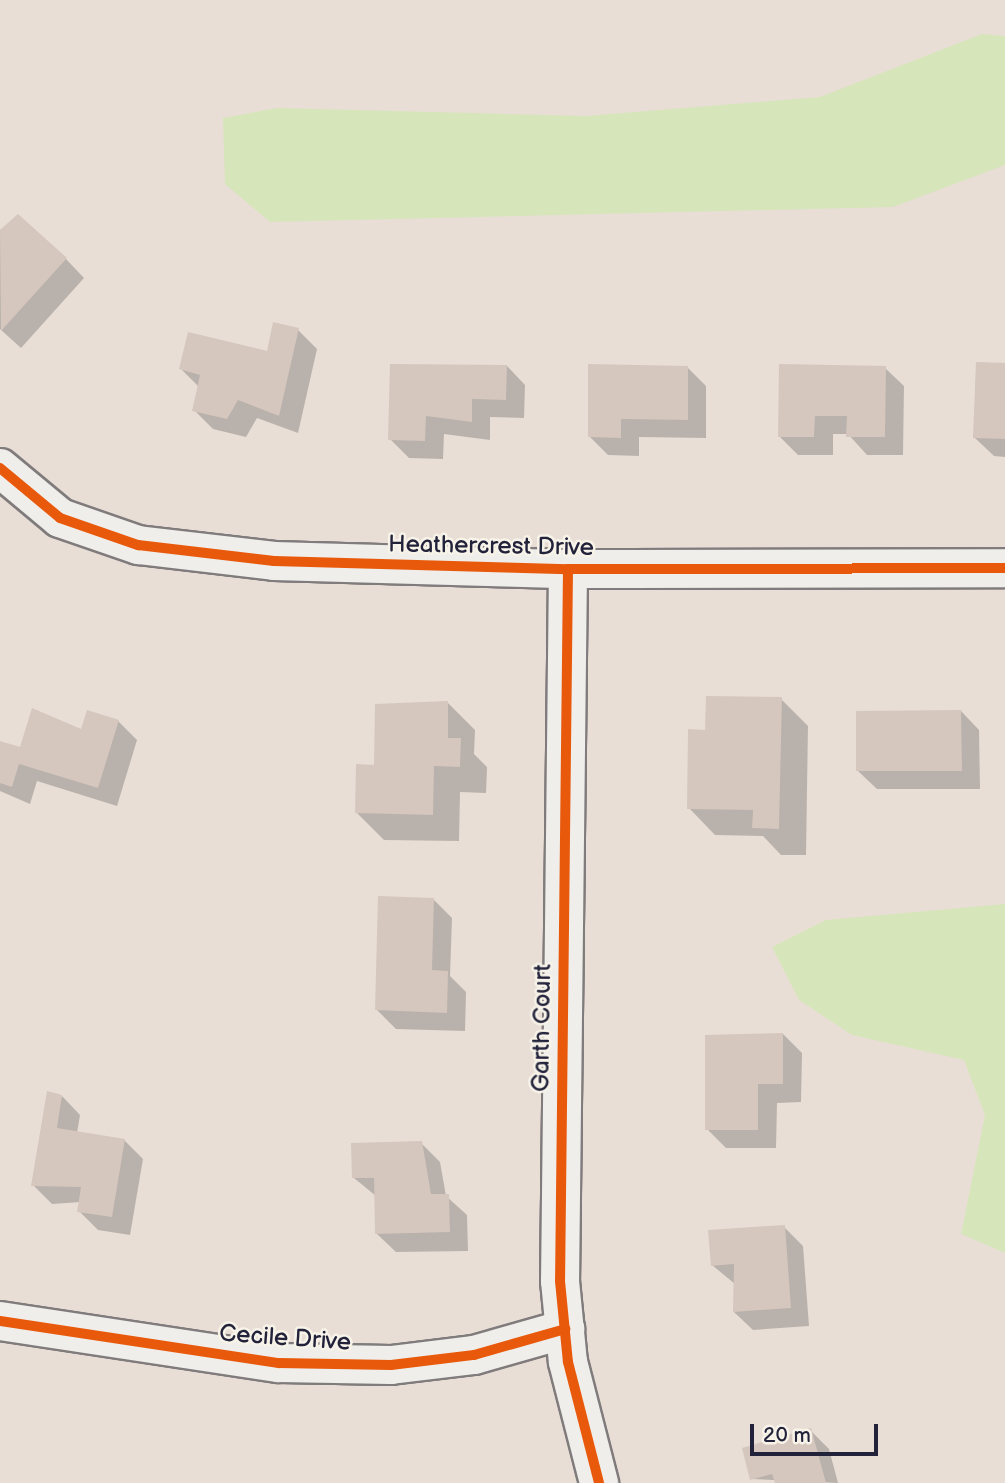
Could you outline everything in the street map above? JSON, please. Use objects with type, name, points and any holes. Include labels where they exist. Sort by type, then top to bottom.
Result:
[{"type":"street","name":"Heathercrest Drive","points":[[0,468],[60,518],[138,545],[274,561],[568,569],[1005,568]]},
{"type":"street","name":"Garth Court","points":[[568,569],[560,1281],[565,1329],[599,1483]]},
{"type":"street","name":"Cecile Drive","points":[[0,1321],[279,1363],[377,1365],[474,1355],[565,1329]]},
{"type":"green space","points":[[982,34],[1005,36],[1005,165],[893,207],[270,222],[225,184],[223,118],[277,108],[586,116],[820,97]]},
{"type":"green space","points":[[1005,904],[1005,1253],[961,1234],[985,1115],[964,1060],[852,1035],[799,1000],[772,947],[826,920]]},
{"type":"building","points":[[18,214],[67,258],[1,331],[0,230]]},
{"type":"building","points":[[273,322],[299,328],[279,416],[238,400],[227,419],[192,411],[200,375],[179,369],[188,332],[267,351]]},
{"type":"building","points":[[976,362],[1005,363],[1005,439],[973,438]]},
{"type":"building","points":[[390,364],[507,365],[506,400],[472,399],[472,422],[426,416],[425,441],[388,440]]},
{"type":"building","points":[[588,364],[688,366],[688,420],[621,419],[621,438],[588,437]]},
{"type":"building","points":[[779,364],[886,366],[885,437],[846,437],[847,416],[815,416],[814,437],[778,437]]},
{"type":"building","points":[[706,696],[782,697],[779,829],[752,828],[753,810],[687,809],[688,729],[705,730]]},
{"type":"building","points":[[448,701],[448,738],[461,738],[460,767],[434,766],[433,815],[355,813],[356,764],[374,765],[375,704]]},
{"type":"building","points":[[32,708],[81,729],[87,710],[119,720],[98,788],[19,764],[12,787],[0,783],[0,741],[20,747]]},
{"type":"building","points":[[961,710],[962,771],[856,771],[856,711]]},
{"type":"building","points":[[378,896],[434,898],[432,970],[448,971],[447,1013],[375,1010]]},
{"type":"building","points":[[783,1033],[783,1084],[758,1084],[758,1130],[705,1130],[705,1035]]},
{"type":"building","points":[[47,1091],[62,1095],[57,1128],[125,1139],[112,1217],[77,1212],[81,1187],[31,1186]]},
{"type":"building","points":[[422,1141],[431,1194],[449,1194],[450,1232],[375,1234],[374,1178],[352,1178],[351,1143]]},
{"type":"building","points":[[785,1225],[791,1308],[733,1312],[734,1264],[711,1266],[708,1230]]},
{"type":"building","points":[[811,1428],[826,1483],[775,1483],[772,1474],[750,1480],[742,1448]]},
{"type":"cycle path","points":[[0,468],[60,518],[138,545],[274,561],[568,569],[1005,568]]},
{"type":"cycle path","points":[[568,569],[560,1281],[568,1362],[599,1483]]},
{"type":"cycle path","points":[[0,1321],[279,1363],[391,1365],[474,1355],[565,1329]]}]
